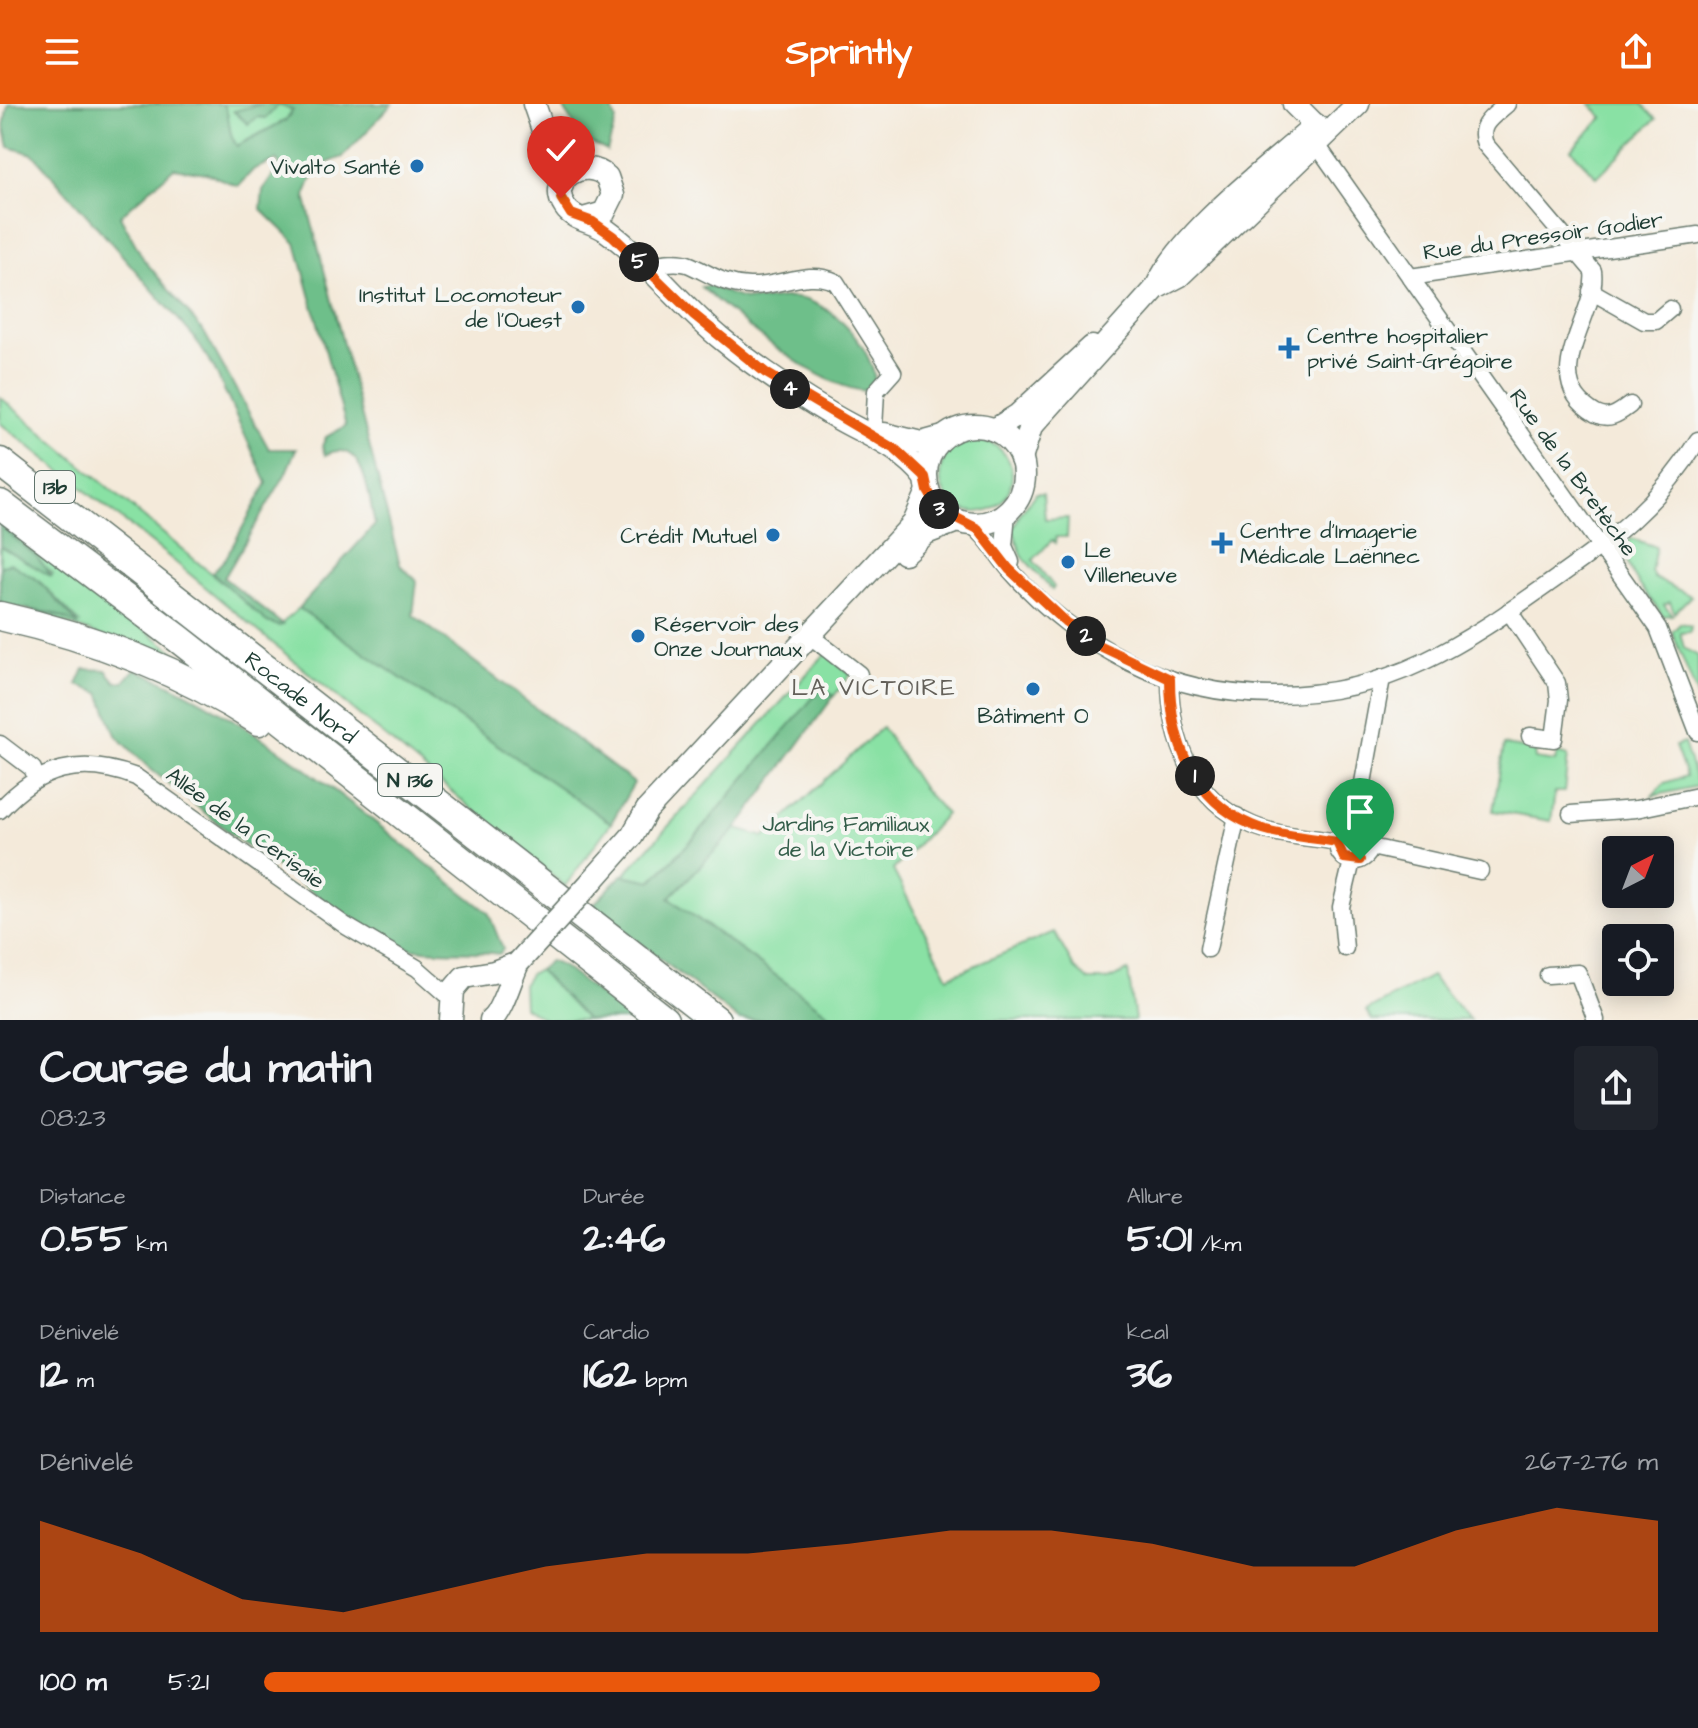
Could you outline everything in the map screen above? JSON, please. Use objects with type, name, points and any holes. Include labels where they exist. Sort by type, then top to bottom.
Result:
[{"type":"highway","name":"13b","points":[[0,439],[91,518],[104,539]]},
{"type":"highway","name":"Rocade Nord","points":[[0,462],[104,539],[716,1020]]},
{"type":"highway","name":"Rocade Nord","points":[[0,504],[664,1020]]},
{"type":"highway","points":[[0,616],[73,634],[177,675],[281,735],[360,796],[382,798]]},
{"type":"main road","points":[[534,104],[562,185],[563,204],[571,214],[613,236],[676,299],[740,354],[809,402],[896,450],[927,484],[939,509],[963,523]]},
{"type":"main road","points":[[1294,104],[1316,134]]},
{"type":"main road","points":[[1316,134],[1344,104]]},
{"type":"main road","points":[[632,836],[658,817],[823,644],[914,543],[936,528],[989,522],[1007,513],[1023,487],[1021,459],[1028,431],[1095,359],[1107,339],[1156,288],[1165,266],[1206,222],[1358,104]]},
{"type":"main road","points":[[543,128],[560,150],[581,168]]},
{"type":"main road","points":[[562,185],[569,174],[581,168],[596,169],[607,177],[620,224],[652,265],[714,323],[770,366],[874,429],[918,443],[943,437],[967,426],[994,430],[1011,442],[1021,459]]},
{"type":"main road","points":[[583,219],[598,217],[612,201]]},
{"type":"main road","points":[[994,430],[1018,415],[1087,349],[1107,339]]},
{"type":"main road","points":[[491,1020],[500,1009],[502,994],[518,963],[632,836],[647,810],[914,523],[927,484],[931,451],[943,437]]},
{"type":"main road","points":[[455,1011],[474,976],[518,963]]},
{"type":"main road","points":[[474,976],[496,982],[502,994]]},
{"type":"street","points":[[1507,104],[1485,124],[1482,131],[1485,144],[1593,271],[1591,291],[1571,355],[1572,388],[1600,416],[1615,416],[1630,405]]},
{"type":"street","name":"Rue de la Bretèche","points":[[1316,134],[1410,277],[1658,628],[1698,732]]},
{"type":"street","name":"Rue du Pressoir Godier","points":[[1410,277],[1690,235],[1698,227]]},
{"type":"street","points":[[652,265],[688,263],[726,284],[752,287],[804,277],[825,276],[836,282],[893,372],[876,391],[874,429]]},
{"type":"street","points":[[1591,291],[1644,321],[1656,321],[1670,309]]},
{"type":"street","points":[[963,523],[978,529],[1029,590],[1093,642],[1170,679],[1214,690],[1267,695],[1332,690],[1382,678],[1459,643],[1509,611],[1622,533],[1660,493],[1698,440]]},
{"type":"street","points":[[1007,513],[1004,546],[1029,590]]},
{"type":"street","points":[[1509,611],[1551,672],[1560,694],[1554,739],[1530,736]]},
{"type":"street","points":[[823,644],[859,674]]},
{"type":"street","points":[[1355,827],[1382,678]]},
{"type":"street","points":[[1170,679],[1171,715],[1185,761],[1209,793],[1253,826],[1337,842]]},
{"type":"street","points":[[0,744],[33,769],[35,777],[0,810]]},
{"type":"street","name":"Allée de la Cerisaie","points":[[35,777],[66,769],[96,767],[147,781],[346,926],[417,968],[455,1011]]},
{"type":"street","points":[[1571,814],[1636,809],[1698,796]]},
{"type":"street","points":[[1208,949],[1237,816]]},
{"type":"street","points":[[1355,827],[1340,834],[1338,851],[1352,861],[1360,860],[1371,847]]},
{"type":"street","points":[[1355,827],[1369,837],[1371,847]]},
{"type":"street","points":[[1371,847],[1480,871]]},
{"type":"street","points":[[1345,948],[1341,907],[1352,861]]},
{"type":"street","name":"Allée de la Cerisaie","points":[[417,968],[474,976]]},
{"type":"street","points":[[1548,975],[1578,973],[1596,1020]]},
{"type":"green space","points":[[8,104],[223,104],[237,146],[286,120],[293,110],[278,105],[266,118],[257,117],[248,124],[234,111],[262,104],[392,104],[343,157],[327,163],[313,176],[305,196],[400,565],[417,581],[413,615],[634,783],[611,823],[299,608],[375,525],[367,486],[357,461],[349,454],[338,451],[325,455],[322,446],[326,437],[346,426],[296,243],[261,209],[263,190],[280,165],[276,160],[254,169],[238,186],[206,173],[174,168],[120,216],[144,260],[204,332],[269,449],[296,449],[285,475],[224,578],[283,625],[279,626],[267,622],[212,573],[226,558],[267,483],[214,368],[194,337],[33,154],[9,147],[4,126]]},
{"type":"green space","points":[[223,104],[262,104],[234,112],[248,124],[257,117],[266,118],[278,105],[293,109],[286,120],[237,146]]},
{"type":"green space","points":[[561,104],[610,104],[616,120],[607,151],[582,138]]},
{"type":"green space","points":[[1590,104],[1642,104],[1656,119],[1597,177],[1571,149],[1603,118]]},
{"type":"green space","points":[[710,286],[746,299],[794,298],[821,306],[842,323],[861,345],[875,381],[868,391],[849,388],[804,366],[757,334],[701,287]]},
{"type":"green space","points":[[0,397],[220,581],[279,626],[299,608],[611,823],[565,886],[168,556],[0,423]]},
{"type":"green space","points":[[976,440],[996,446],[1006,456],[1012,476],[1006,496],[996,506],[976,512],[956,506],[946,496],[940,476],[946,456],[956,446]]},
{"type":"green space","points":[[1036,493],[1043,493],[1045,519],[1068,518],[1067,537],[1056,537],[1055,543],[1052,540],[1033,560],[1054,587],[1052,590],[1022,556],[1013,529],[1021,512]]},
{"type":"green space","points":[[0,520],[201,672],[18,606],[79,622],[39,581],[10,563],[0,567],[0,546],[51,576],[53,574],[0,526]]},
{"type":"green space","points":[[0,526],[37,557],[52,577],[0,546]]},
{"type":"green space","points":[[1631,538],[1656,547],[1651,571],[1654,578],[1691,596],[1674,613],[1670,602],[1664,605],[1672,615],[1663,616],[1635,578],[1627,558]]},
{"type":"green space","points":[[10,563],[39,581],[79,625],[52,613],[0,605],[0,567]]},
{"type":"green space","points":[[1681,623],[1691,626],[1690,632],[1680,633],[1684,648],[1698,656],[1698,698],[1672,632]]},
{"type":"green space","points":[[826,653],[851,674],[834,696],[822,688],[695,837],[651,881],[624,875]]},
{"type":"green space","points":[[84,669],[106,670],[116,682],[124,682],[135,669],[229,717],[274,746],[488,912],[503,949],[499,954],[434,951],[386,942],[371,934],[240,841],[148,767],[116,735],[100,693],[77,685]]},
{"type":"green space","points":[[822,687],[834,696],[736,829],[669,898],[837,1020],[739,1020],[592,906],[622,875],[652,881],[695,837]]},
{"type":"green space","name":"Jardins Familiaux de la Victoire","points":[[882,727],[922,788],[946,814],[893,870],[948,977],[1054,932],[1075,969],[1088,980],[1108,980],[1128,971],[1135,1020],[837,1020],[669,898],[736,829],[764,837]]},
{"type":"green space","points":[[1684,743],[1698,786],[1652,796],[1664,783],[1686,776],[1675,746]]},
{"type":"green space","points":[[1504,745],[1536,750],[1535,759],[1555,762],[1557,753],[1568,756],[1564,792],[1555,792],[1551,821],[1493,811]]},
{"type":"green space","points":[[550,961],[562,966],[632,1020],[587,1020],[539,970]]},
{"type":"green space","points":[[539,970],[587,1020],[546,1020],[524,1007],[523,985],[531,973]]},
{"type":"green space","points":[[1431,976],[1470,1020],[1372,1020],[1366,1011]]},
{"type":"place","name":"Vivalto Santé","points":[[417,166]]},
{"type":"place","name":"Institut Locomoteur de l'Ouest","points":[[578,307]]},
{"type":"place","name":"Centre hospitalier privé Saint-Grégoire","points":[[1289,348]]},
{"type":"place","name":"Crédit Mutuel","points":[[773,535]]},
{"type":"place","name":"Centre d'Imagerie Médicale Laënnec","points":[[1222,543]]},
{"type":"place","name":"Le Villeneuve","points":[[1068,562]]},
{"type":"place","name":"Réservoir des Onze Journaux","points":[[638,636]]},
{"type":"place","name":"Bâtiment O","points":[[1033,689]]},
{"type":"district","name":"LA VICTOIRE","points":[[874,687]]},
{"type":"route","points":[[561,198],[571,214],[608,231],[676,299],[766,373],[839,419],[882,441],[919,469],[925,477],[932,501],[939,509],[947,516],[978,529],[1009,569],[1047,607],[1098,645],[1170,679],[1171,715],[1179,750],[1192,773],[1209,793],[1253,826],[1337,842],[1338,851],[1344,858],[1360,860]]}]
